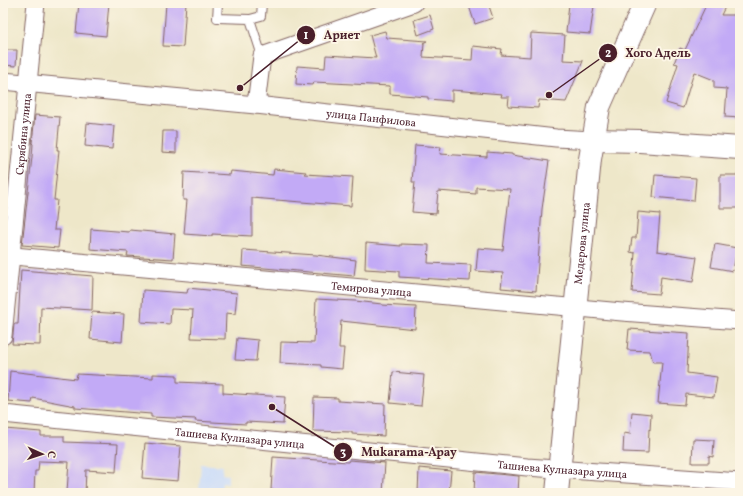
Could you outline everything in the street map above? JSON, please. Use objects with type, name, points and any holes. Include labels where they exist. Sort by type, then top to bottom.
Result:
[{"type":"main road","name":"Медерова улица","points":[[557,493],[593,140],[599,107],[645,3]]},
{"type":"main road","name":"улица Панфилова","points":[[593,140],[640,141],[740,148]]},
{"type":"street","name":"Скрябина улица","points":[[3,336],[7,255],[36,3]]},
{"type":"street","points":[[256,105],[262,56],[414,3]]},
{"type":"street","name":"улица Панфилова","points":[[3,81],[27,82],[256,105],[556,138],[593,140]]},
{"type":"street","name":"Темирова улица","points":[[7,255],[622,312],[740,321]]},
{"type":"street","name":"Ташиева Кулназара улица","points":[[3,414],[559,469],[740,482]]},
{"type":"lane","points":[[218,3],[217,18],[250,19],[261,16],[262,3]]},
{"type":"lane","points":[[250,19],[262,56]]},
{"type":"shaded area","points":[[201,464],[223,466],[222,474],[228,475],[228,484],[222,483],[221,493],[199,491]]},
{"type":"building","points":[[79,3],[109,3],[106,36],[76,33]]},
{"type":"building","points":[[166,3],[186,3],[183,47],[163,46]]},
{"type":"building","points":[[468,3],[488,3],[493,18],[475,24]]},
{"type":"building","points":[[707,3],[727,3],[721,15],[740,15],[740,118],[725,117],[727,89],[714,88],[714,80],[694,72],[683,108],[666,103],[678,64],[674,63],[680,48],[685,50]]},
{"type":"building","points":[[569,4],[594,6],[590,34],[566,32]]},
{"type":"building","points":[[430,15],[434,29],[418,35],[414,20]]},
{"type":"building","points":[[385,31],[387,38],[427,41],[423,43],[423,57],[472,60],[473,46],[502,49],[501,55],[530,57],[531,33],[565,35],[563,60],[583,61],[566,102],[539,100],[538,108],[508,106],[509,97],[501,97],[502,94],[452,90],[452,101],[428,99],[428,97],[390,94],[390,86],[314,82],[313,85],[296,84],[297,66],[325,68],[326,55],[376,58],[370,35]]},
{"type":"building","points":[[3,50],[17,50],[16,66],[3,65]]},
{"type":"building","points":[[35,115],[60,117],[57,150],[59,150],[54,200],[57,200],[54,230],[60,230],[58,248],[22,245]]},
{"type":"building","points":[[87,123],[114,126],[112,149],[85,146]]},
{"type":"building","points":[[163,131],[176,131],[176,153],[162,152]]},
{"type":"building","points":[[415,145],[441,147],[440,154],[487,157],[487,152],[512,154],[549,161],[542,209],[536,291],[501,288],[503,273],[476,271],[478,248],[503,250],[510,189],[476,187],[476,194],[438,191],[436,214],[412,212],[415,182],[412,182]]},
{"type":"building","points":[[274,169],[306,172],[305,174],[353,177],[351,206],[252,198],[252,236],[184,234],[187,200],[183,200],[184,172],[230,175],[231,171],[273,175]]},
{"type":"building","points":[[655,175],[696,178],[694,201],[653,197]]},
{"type":"building","points":[[720,175],[740,175],[740,208],[720,208]]},
{"type":"building","points":[[638,212],[660,214],[657,251],[697,257],[693,282],[661,277],[659,294],[632,292],[635,253],[630,252],[632,238],[636,238]]},
{"type":"building","points":[[91,229],[129,232],[130,230],[175,234],[173,259],[127,256],[128,252],[90,249]]},
{"type":"building","points":[[366,243],[401,246],[401,244],[429,245],[428,263],[471,265],[470,281],[399,277],[399,271],[365,269]]},
{"type":"building","points":[[715,244],[737,248],[733,271],[711,267]]},
{"type":"building","points":[[243,250],[316,255],[356,260],[354,276],[242,266]]},
{"type":"building","points":[[21,270],[93,276],[92,310],[41,307],[40,345],[12,344],[14,324],[18,324]]},
{"type":"building","points":[[188,288],[237,293],[235,314],[226,313],[225,339],[191,338],[193,310],[171,309],[170,324],[141,322],[143,290],[187,293]]},
{"type":"building","points":[[316,299],[416,307],[415,329],[341,321],[339,348],[344,348],[342,369],[321,367],[321,365],[280,363],[281,342],[314,343]]},
{"type":"building","points":[[92,312],[124,314],[122,342],[90,339]]},
{"type":"building","points":[[629,329],[689,333],[687,373],[717,377],[714,397],[686,394],[685,405],[658,403],[662,362],[653,362],[650,351],[627,350]]},
{"type":"building","points":[[237,338],[258,340],[256,361],[235,360]]},
{"type":"building","points":[[10,371],[76,379],[77,374],[153,378],[153,374],[177,375],[177,382],[223,384],[223,393],[285,397],[283,424],[246,422],[246,424],[195,421],[196,419],[151,417],[151,414],[75,408],[75,406],[33,398],[32,403],[8,401]]},
{"type":"building","points":[[393,372],[424,375],[421,406],[390,403]]},
{"type":"building","points":[[314,397],[338,398],[338,401],[385,404],[384,436],[352,434],[352,432],[313,431]]},
{"type":"building","points":[[632,412],[651,414],[648,453],[623,452],[624,433],[630,434]]},
{"type":"building","points":[[5,429],[41,432],[41,436],[64,436],[64,442],[118,444],[116,472],[86,470],[85,493],[67,492],[69,462],[39,461],[38,471],[35,471],[34,493],[3,493],[3,453]]},
{"type":"building","points":[[693,439],[714,440],[713,457],[709,456],[709,463],[692,463]]},
{"type":"building","points":[[145,443],[181,446],[178,481],[142,478]]},
{"type":"building","points":[[273,457],[385,463],[383,493],[326,491],[326,493],[315,493],[271,490]]},
{"type":"building","points":[[419,468],[451,471],[449,493],[418,493]]},
{"type":"building","points":[[475,472],[519,476],[518,493],[474,493]]},
{"type":"place","name":"Ариет","points":[[240,88]]},
{"type":"place","name":"Хого Адель","points":[[549,95]]},
{"type":"place","name":"Mukarama-Apay","points":[[272,407]]}]
